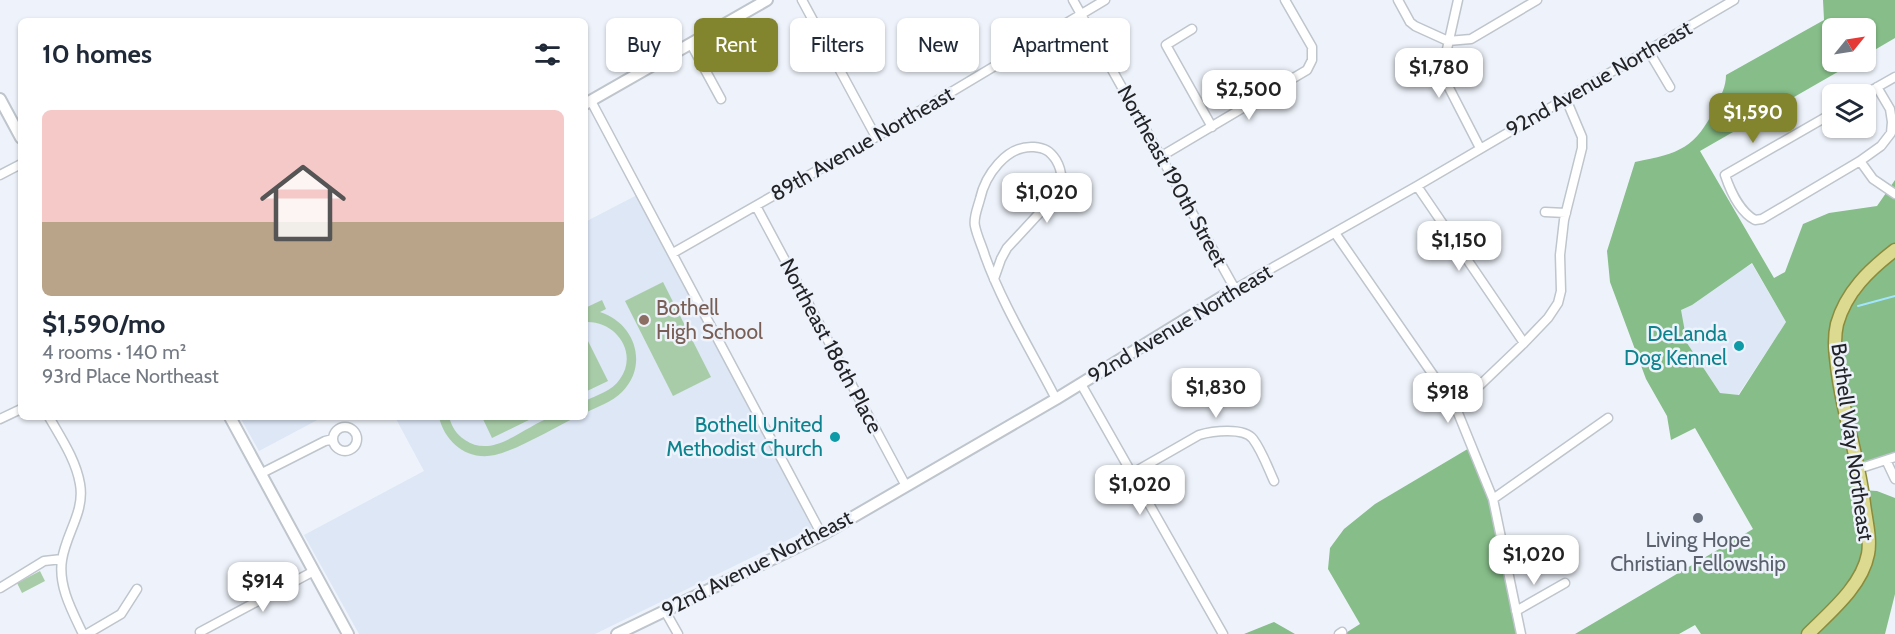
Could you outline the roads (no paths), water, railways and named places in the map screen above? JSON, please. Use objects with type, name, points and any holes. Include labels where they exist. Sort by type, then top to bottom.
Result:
[{"type":"main road","name":"Bothell Way Northeast","points":[[1808,634],[1854,583],[1864,567],[1868,553],[1867,529],[1858,469],[1841,395],[1834,350],[1836,326],[1852,291],[1878,263],[1895,250]]},
{"type":"street","points":[[767,0],[588,102],[673,253],[822,535]]},
{"type":"street","points":[[802,0],[876,137]]},
{"type":"street","name":"Northeast 190th Street","points":[[1073,0],[1235,290]]},
{"type":"street","name":"89th Avenue Northeast","points":[[673,253],[876,137],[1105,0]]},
{"type":"street","points":[[1160,157],[1307,70],[1312,60],[1312,47],[1285,0]]},
{"type":"street","points":[[1398,0],[1415,26],[1448,41],[1471,39],[1537,0]]},
{"type":"street","points":[[1458,0],[1443,67],[1445,80],[1480,148]]},
{"type":"street","name":"92nd Avenue Northeast","points":[[617,634],[822,535],[1056,399],[1235,290],[1335,234],[1734,0]]},
{"type":"street","points":[[1192,28],[1166,45],[1212,127]]},
{"type":"street","points":[[691,44],[721,99]]},
{"type":"street","points":[[1648,50],[1670,87]]},
{"type":"street","points":[[1822,119],[1725,175],[1736,198],[1749,217],[1755,220],[1762,219],[1881,147],[1891,133],[1892,122],[1890,109],[1877,87],[1895,77]]},
{"type":"street","points":[[0,99],[18,132]]},
{"type":"street","points":[[1455,408],[1524,343],[1548,318],[1558,303],[1561,291],[1560,255],[1566,213],[1582,148],[1582,137],[1566,99]]},
{"type":"street","points":[[994,279],[1007,248],[1057,194],[1061,185],[1062,176],[1059,165],[1053,155],[1044,148],[1028,146],[1015,150],[994,168],[983,186],[974,224],[994,279],[1056,399]]},
{"type":"street","points":[[1860,161],[1873,179],[1895,194]]},
{"type":"street","points":[[0,175],[18,166]]},
{"type":"street","points":[[1417,186],[1524,343]]},
{"type":"street","name":"Northeast 186th Place","points":[[756,206],[906,486]]},
{"type":"street","points":[[1545,212],[1566,213]]},
{"type":"street","points":[[1335,234],[1455,408],[1493,499],[1521,634]]},
{"type":"street","points":[[1081,384],[1223,634]]},
{"type":"street","points":[[0,420],[18,411]]},
{"type":"street","points":[[1493,499],[1608,418]]},
{"type":"street","points":[[51,420],[73,461],[80,484],[81,501],[78,516],[62,559],[66,598],[85,634],[121,614],[137,589]]},
{"type":"street","points":[[232,420],[348,634]]},
{"type":"street","points":[[1131,474],[1199,435],[1228,431],[1243,432],[1252,437],[1274,481]]},
{"type":"street","points":[[262,473],[333,438]]},
{"type":"street","points":[[1858,469],[1895,457]]},
{"type":"street","points":[[1886,460],[1895,479]]},
{"type":"street","points":[[0,588],[44,561],[62,559]]},
{"type":"street","points":[[200,632],[314,572]]},
{"type":"street","points":[[1516,611],[1565,583]]},
{"type":"street","points":[[665,611],[678,634]]},
{"type":"waterway","points":[[1858,306],[1895,296]]},
{"type":"place","name":"Bothell High School","points":[[644,320]]},
{"type":"place","name":"DeLanda Dog Kennel","points":[[1739,346]]},
{"type":"place","name":"Bothell United Methodist Church","points":[[835,437]]},
{"type":"place","name":"Living Hope Christian Fellowship","points":[[1698,518]]}]
